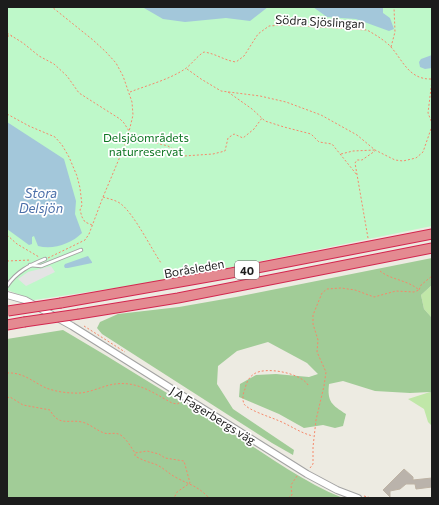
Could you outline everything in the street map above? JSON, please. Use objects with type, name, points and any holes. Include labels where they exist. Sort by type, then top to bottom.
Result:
[{"type":"highway","name":"Boråsleden","points":[[8,311],[232,273],[432,234]]},
{"type":"highway","name":"40","points":[[7,325],[199,294],[432,248]]},
{"type":"street","name":"J A Fagerbergs väg","points":[[7,294],[25,300],[72,326],[300,470],[337,490],[358,498]]},
{"type":"lane","points":[[30,266],[42,266],[81,250]]},
{"type":"lane","points":[[7,286],[13,277],[30,266],[45,259]]},
{"type":"path","points":[[49,257],[85,240],[89,234],[130,132],[133,115],[132,102],[129,92],[116,63],[106,52],[52,7]]},
{"type":"path","points":[[391,48],[395,32],[394,7]]},
{"type":"path","name":"Södra Sjöslingan","points":[[129,92],[150,86],[186,68],[197,56],[204,52],[215,54],[226,61],[236,62],[244,56],[258,34],[269,26],[283,24],[367,30],[377,35],[391,48],[411,72],[424,79],[432,79]]},
{"type":"path","points":[[7,33],[39,56],[54,64],[67,76],[79,93],[120,119],[130,132]]},
{"type":"path","points":[[7,36],[12,36]]},
{"type":"path","points":[[186,68],[221,91],[260,96],[286,102],[321,115],[357,134],[376,150],[395,160],[403,161],[416,158],[423,152],[432,126]]},
{"type":"path","points":[[432,79],[432,91],[428,113],[432,123]]},
{"type":"path","points":[[228,92],[252,109],[265,121],[284,128],[311,134],[319,142],[332,144],[357,175]]},
{"type":"path","points":[[7,114],[12,118],[55,137],[62,145],[69,157],[79,182],[82,205],[80,210],[82,218],[85,222],[92,226]]},
{"type":"path","points":[[128,136],[168,146],[184,156],[213,154],[225,151],[228,138],[234,134],[243,138],[254,129],[262,118]]},
{"type":"path","points":[[341,154],[353,151],[376,150]]},
{"type":"path","points":[[368,239],[355,163],[376,150]]},
{"type":"path","points":[[103,197],[120,204],[132,216],[161,263]]},
{"type":"path","points":[[7,235],[17,244],[45,259]]},
{"type":"path","points":[[7,261],[32,260]]},
{"type":"path","points":[[380,271],[385,275],[414,285],[419,290]]},
{"type":"path","points":[[307,474],[313,464],[314,436],[326,372],[317,352],[318,340],[313,324],[313,315],[322,293],[327,288],[355,290],[374,297],[396,291],[414,292],[419,290],[421,285],[432,276]]},
{"type":"path","points":[[308,385],[298,376],[280,372],[260,371],[248,380],[243,395],[245,405],[298,432],[314,436]]},
{"type":"path","points":[[7,373],[14,373],[24,376],[47,389],[75,393],[86,392],[112,384],[129,383],[144,387],[172,403],[181,403]]},
{"type":"path","points":[[7,398],[10,397],[23,405],[50,410],[53,416],[65,422],[81,422],[91,425],[105,433],[114,432],[121,435],[135,453],[135,456],[168,470],[178,478],[201,490],[209,498]]},
{"type":"path","points":[[135,453],[147,450],[165,458],[184,461],[190,483]]},
{"type":"path","points":[[288,498],[292,495],[291,486],[300,470]]},
{"type":"path","points":[[174,498],[177,492],[190,483]]},
{"type":"green space","name":"Delsjöområdets naturreservat","points":[[7,7],[432,7],[432,226],[169,280],[34,300],[7,290]]},
{"type":"green space","points":[[432,258],[432,285],[421,295],[424,309],[432,318],[432,394],[430,392],[410,393],[375,391],[343,381],[329,384],[330,399],[337,408],[346,414],[343,426],[335,428],[323,425],[304,428],[279,414],[239,397],[240,384],[256,375],[276,374],[309,377],[318,374],[307,363],[268,342],[237,351],[218,366],[217,384],[233,409],[294,450],[293,455],[102,334],[97,328],[100,322],[118,314],[179,307],[236,297]]},
{"type":"green space","points":[[432,285],[432,318],[424,309],[421,295]]},
{"type":"green space","points":[[63,330],[301,477],[343,498],[7,498],[7,339]]},
{"type":"green space","points":[[430,392],[432,394],[432,426],[428,422],[424,409],[408,399]]},
{"type":"shaded area","points":[[51,266],[55,272],[26,286],[18,279],[28,272]]},
{"type":"water","points":[[139,7],[268,7],[250,21],[226,18],[185,22],[163,19],[144,8]]},
{"type":"water","points":[[313,7],[383,7],[383,13],[390,18],[394,29],[389,31],[356,19],[327,17]]},
{"type":"water","points":[[432,55],[432,68],[425,69],[420,67],[419,62],[421,59]]},
{"type":"water","name":"Stora Delsjön","points":[[7,122],[64,159],[76,201],[75,214],[82,233],[73,240],[56,247],[44,247],[38,246],[34,236],[32,237],[32,244],[29,245],[7,229]]},
{"type":"water","points":[[88,256],[92,263],[68,268],[65,268],[64,266],[65,264]]},
{"type":"building","points":[[404,469],[413,477],[413,480],[432,478],[432,487],[416,489],[415,484],[406,484],[400,489],[390,491],[390,497],[383,490]]}]
